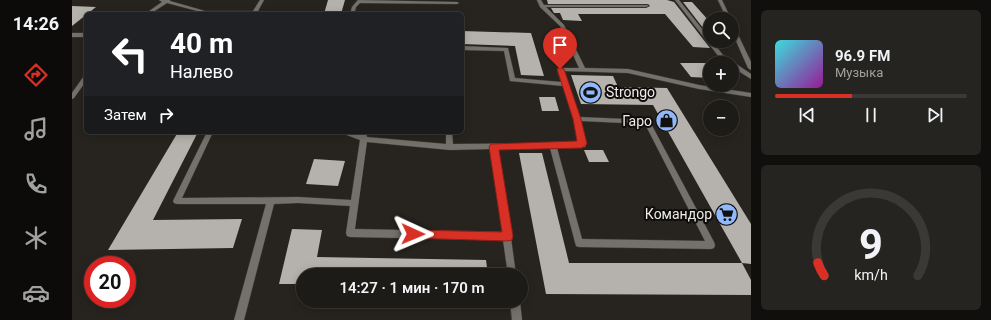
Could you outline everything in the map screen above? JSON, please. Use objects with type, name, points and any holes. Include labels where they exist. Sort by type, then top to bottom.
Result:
[{"type":"lane","points":[[150,12],[164,1],[205,12],[255,12],[262,0]]},
{"type":"lane","points":[[539,0],[542,6],[562,26],[583,70]]},
{"type":"lane","points":[[677,0],[721,56]]},
{"type":"lane","points":[[720,0],[725,12]]},
{"type":"lane","points":[[353,12],[354,7],[360,1],[457,3]]},
{"type":"lane","points":[[542,6],[646,6]]},
{"type":"lane","points":[[72,35],[84,35]]},
{"type":"lane","points":[[739,41],[751,68]]},
{"type":"lane","points":[[464,48],[506,49],[512,80],[564,84]]},
{"type":"lane","points":[[739,68],[751,77]]},
{"type":"lane","points":[[508,236],[350,233],[364,135],[450,147],[553,146],[582,144],[577,119],[560,69],[628,71],[699,87],[751,95]]},
{"type":"lane","points":[[72,97],[84,80]]},
{"type":"lane","points":[[553,146],[579,243],[711,245],[647,122],[577,119]]},
{"type":"lane","points":[[209,134],[177,201],[298,200],[354,203]]},
{"type":"lane","points":[[449,134],[450,147]]},
{"type":"lane","points":[[494,147],[508,236],[511,268]]},
{"type":"lane","points":[[239,320],[271,201]]},
{"type":"lane","points":[[516,308],[517,320]]},
{"type":"building","points":[[328,0],[345,0],[342,12],[325,12]]},
{"type":"building","points":[[547,0],[667,0],[674,2],[703,39],[703,48],[693,47],[665,14],[578,14],[582,21],[563,20],[560,13],[554,13],[551,8],[646,8],[650,6],[648,4],[548,4]]},
{"type":"building","points":[[683,2],[692,2],[703,14],[703,28]]},
{"type":"building","points":[[72,6],[96,7],[90,12],[84,12],[84,16],[72,26]]},
{"type":"building","points":[[464,31],[531,33],[544,76],[521,75],[515,46],[464,44]]},
{"type":"building","points":[[680,63],[703,63],[703,78],[691,77]]},
{"type":"building","points":[[571,75],[613,76],[618,87],[667,88],[751,224],[751,264],[742,263],[653,105],[581,104]]},
{"type":"building","points":[[539,97],[555,97],[559,111],[542,111]]},
{"type":"building","points":[[177,134],[197,134],[153,220],[242,219],[233,248],[108,250]]},
{"type":"building","points":[[584,150],[603,150],[609,162],[589,162]]},
{"type":"building","points":[[519,153],[542,153],[569,263],[742,263],[751,280],[751,295],[546,294]]},
{"type":"building","points":[[314,159],[345,161],[338,186],[306,184]]},
{"type":"building","points":[[292,229],[322,230],[317,257],[486,260],[487,268],[296,268],[296,284],[279,284]]},
{"type":"place","name":"Strongo","points":[[591,92]]},
{"type":"place","name":"Гаро","points":[[667,121]]},
{"type":"place","name":"Командор","points":[[727,214]]},
{"type":"route","points":[[413,234],[508,236],[494,147],[582,144],[577,119],[560,69]]}]
